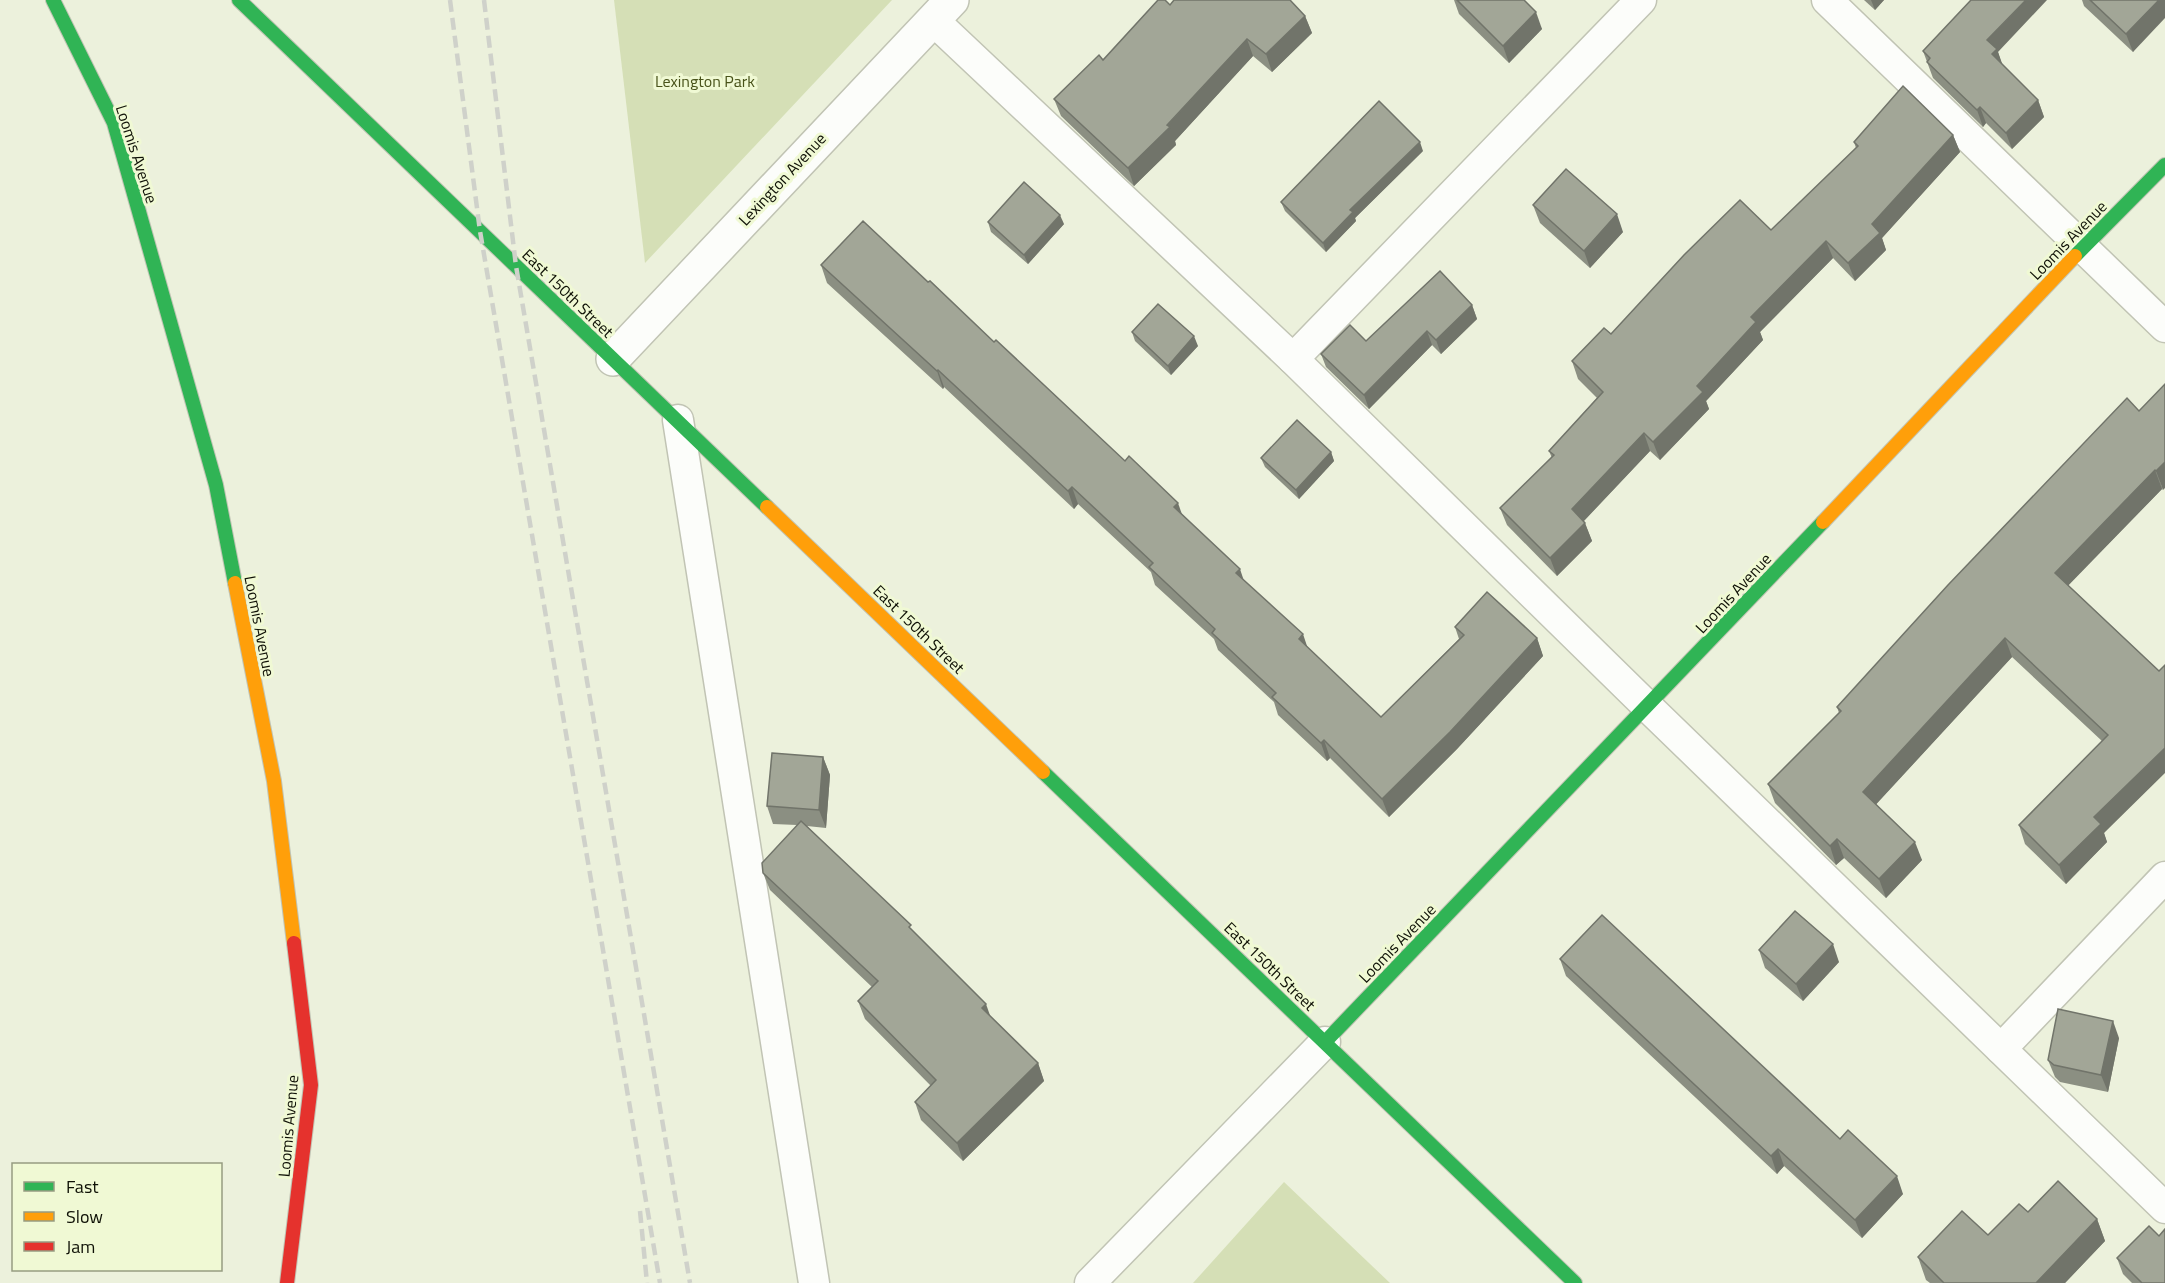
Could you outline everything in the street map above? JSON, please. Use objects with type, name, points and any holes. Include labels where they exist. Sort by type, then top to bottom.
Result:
[{"type":"street","name":"Loomis Avenue","points":[[52,0],[114,123],[216,485],[274,781],[311,1085],[287,1283]]},
{"type":"street","name":"East 150th Street","points":[[239,0],[1575,1283]]},
{"type":"street","name":"Lexington Avenue","points":[[613,359],[942,10]]},
{"type":"street","name":"Loomis Avenue","points":[[1324,1042],[1648,707],[2083,248],[2165,165]]},
{"type":"lane","points":[[1293,358],[1641,0]]},
{"type":"lane","points":[[1827,0],[2165,327]]},
{"type":"lane","points":[[942,10],[1648,707],[2165,1208]]},
{"type":"lane","points":[[678,420],[814,1283]]},
{"type":"lane","points":[[2001,1049],[2165,877]]},
{"type":"lane","points":[[1090,1283],[1324,1042]]},
{"type":"green space","name":"Lexington Park","points":[[614,0],[892,0],[645,263]]},
{"type":"green space","points":[[1284,1182],[1390,1283],[1193,1283]]},
{"type":"building","points":[[1158,0],[1165,0],[1170,5],[1174,0],[1290,0],[1305,16],[1266,54],[1247,39],[1167,125],[1170,127],[1128,168],[1054,99],[1099,55],[1103,60]]},
{"type":"building","points":[[1457,0],[1524,0],[1536,12],[1503,46]]},
{"type":"building","points":[[1971,0],[2026,0],[1987,40],[1997,49],[1992,54],[2038,100],[2006,133],[1980,107],[1977,110],[1927,62],[1930,58],[1923,51]]},
{"type":"building","points":[[2090,0],[2159,0],[2126,34]]},
{"type":"building","points":[[1903,86],[1953,135],[1872,224],[1880,233],[1848,263],[1826,241],[1751,317],[1756,322],[1697,386],[1703,392],[1653,442],[1644,433],[1572,509],[1585,523],[1550,558],[1500,508],[1554,455],[1549,451],[1603,392],[1572,361],[1604,328],[1611,334],[1684,255],[1740,200],[1771,230],[1858,146],[1854,142]]},
{"type":"building","points":[[1379,101],[1420,142],[1350,210],[1353,212],[1323,243],[1281,202]]},
{"type":"building","points":[[1566,169],[1617,214],[1584,251],[1533,205]]},
{"type":"building","points":[[1024,182],[1060,215],[1024,255],[988,222]]},
{"type":"building","points":[[863,221],[994,342],[996,340],[1125,461],[1129,456],[1178,503],[1174,507],[1240,569],[1236,573],[1303,634],[1299,639],[1381,717],[1464,635],[1455,627],[1487,592],[1537,638],[1450,732],[1382,799],[1324,740],[1321,743],[1272,697],[1276,693],[1212,633],[1215,629],[1149,567],[1153,563],[1072,487],[1068,491],[821,265]]},
{"type":"building","points":[[1440,271],[1472,305],[1436,340],[1427,331],[1364,395],[1321,354],[1350,325],[1366,341]]},
{"type":"building","points":[[1158,304],[1194,336],[1168,366],[1132,332]]},
{"type":"building","points":[[2165,384],[2165,462],[2055,573],[2159,671],[2165,665],[2165,748],[2094,817],[2101,824],[2059,865],[2019,825],[2108,735],[2005,638],[1863,792],[1915,842],[1879,879],[1837,839],[1830,846],[1768,784],[1841,711],[1837,707],[1948,585],[2127,398],[2139,411]]},
{"type":"building","points":[[1297,420],[1331,452],[1296,490],[1261,458]]},
{"type":"building","points":[[772,753],[823,757],[819,810],[767,806]]},
{"type":"building","points":[[801,821],[911,925],[909,927],[986,1004],[982,1008],[1038,1063],[957,1143],[915,1102],[936,1080],[858,1001],[878,981],[763,873],[762,863]]},
{"type":"building","points":[[1795,911],[1833,944],[1796,984],[1759,950]]},
{"type":"building","points":[[1602,915],[1840,1139],[1848,1130],[1897,1176],[1855,1220],[1778,1149],[1771,1156],[1560,959]]},
{"type":"building","points":[[2058,1009],[2113,1021],[2101,1075],[2054,1065],[2048,1060]]},
{"type":"building","points":[[2058,1181],[2097,1219],[2036,1283],[1944,1283],[1918,1257],[1962,1211],[1988,1235],[2019,1204],[2028,1212]]},
{"type":"building","points":[[2149,1226],[2159,1236],[2165,1229],[2165,1283],[2142,1283],[2117,1258]]},
{"type":"railway","points":[[450,0],[480,231],[660,1283]]},
{"type":"railway","points":[[484,0],[516,266],[690,1283]]},
{"type":"railway","points":[[640,1211],[647,1283]]},
{"type":"traffic: fast","points":[[53,0],[114,123],[216,485],[235,583]]},
{"type":"traffic: fast","points":[[239,0],[767,507]]},
{"type":"traffic: fast","points":[[2075,256],[2165,165]]},
{"type":"traffic: fast","points":[[1325,1042],[1823,522]]},
{"type":"traffic: fast","points":[[1043,772],[1575,1283]]},
{"type":"traffic: slow","points":[[1823,522],[2075,256]]},
{"type":"traffic: slow","points":[[767,507],[1043,772]]},
{"type":"traffic: slow","points":[[235,583],[274,781],[294,943]]},
{"type":"traffic: jam","points":[[287,1283],[311,1085],[294,943]]}]
